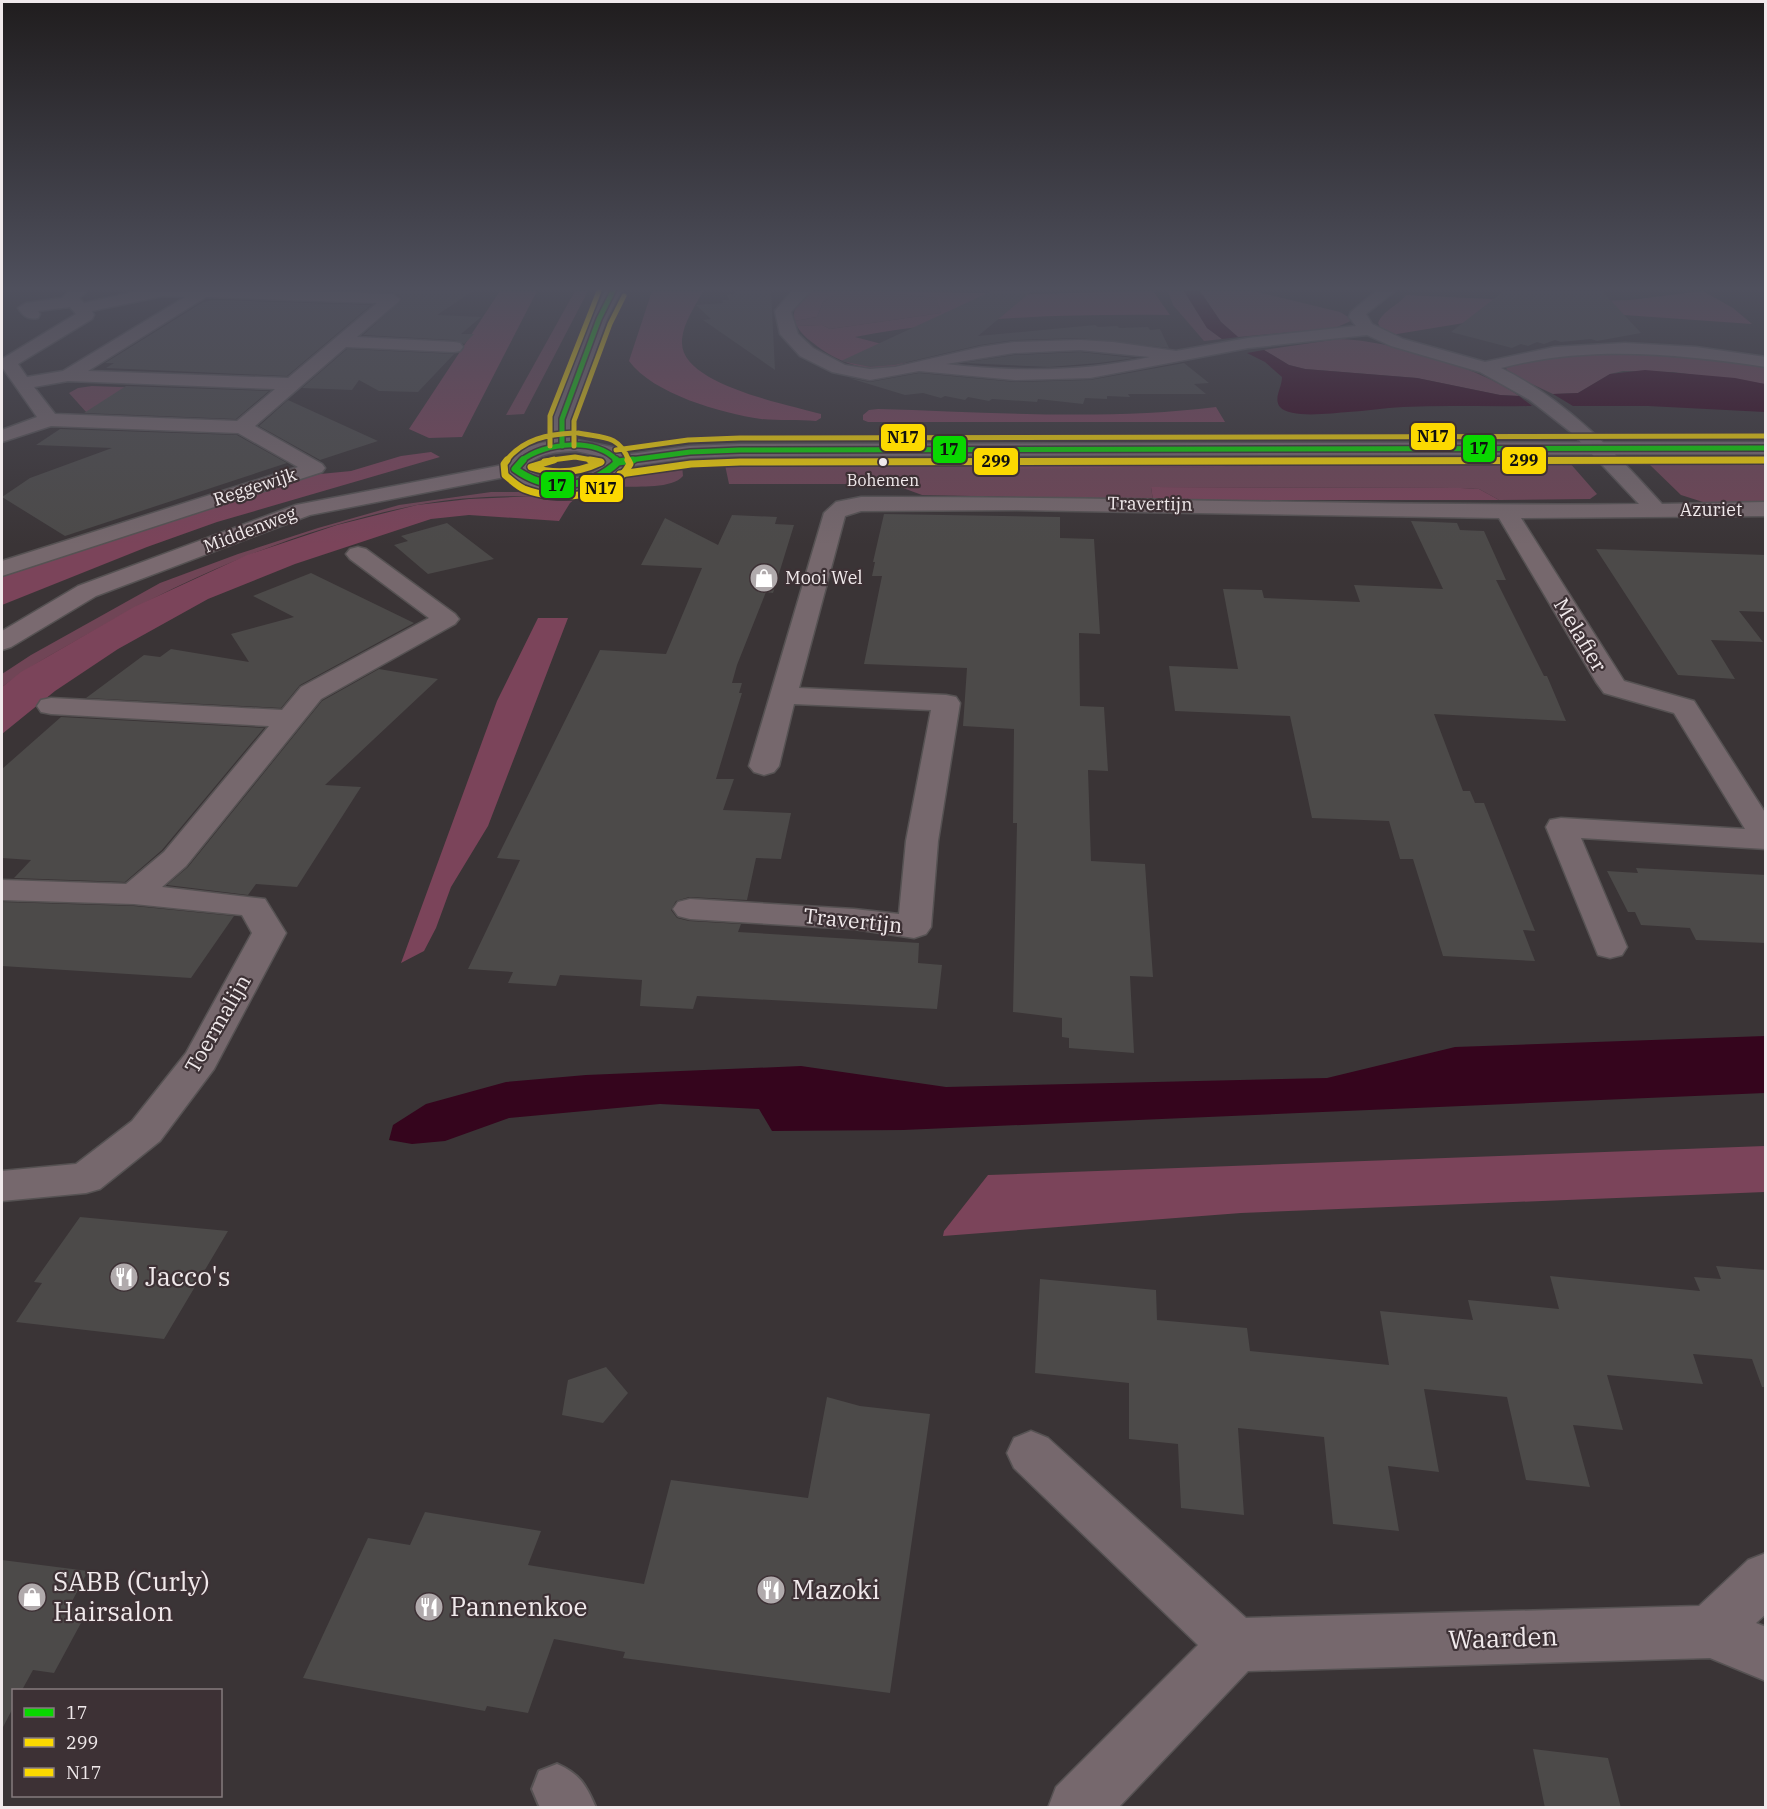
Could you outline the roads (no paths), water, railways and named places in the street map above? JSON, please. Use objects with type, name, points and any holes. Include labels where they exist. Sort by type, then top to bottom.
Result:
[{"type":"main road","points":[[562,446],[562,419],[578,375]]},
{"type":"main road","points":[[562,446],[601,448],[610,452],[618,462],[615,469],[592,480],[558,485],[528,480],[519,475],[515,469],[518,461],[528,454],[562,446]]},
{"type":"main road","points":[[618,462],[690,452],[740,450],[1766,448]]},
{"type":"main road","name":"Middenweg","points":[[2,642],[87,591],[304,510],[464,477],[515,469]]},
{"type":"street","points":[[2,436],[49,420],[15,375]]},
{"type":"street","points":[[242,426],[301,375]]},
{"type":"street","points":[[1500,375],[1547,402],[1570,419],[1656,510]]},
{"type":"street","points":[[22,384],[68,376],[290,384]]},
{"type":"street","name":"Reggewijk","points":[[2,568],[315,468],[242,426],[49,420]]},
{"type":"street","name":"Travertijn","points":[[764,766],[809,610],[831,523],[835,513],[844,507],[884,503],[1017,502],[1506,512],[1656,510]]},
{"type":"street","name":"Azuriet","points":[[1656,510],[1766,509]]},
{"type":"street","name":"Melafier","points":[[1506,512],[1605,676],[1614,687],[1684,707],[1766,838]]},
{"type":"street","points":[[134,894],[175,860],[311,693],[446,619],[358,554]]},
{"type":"street","name":"Travertijn","points":[[690,909],[854,919],[914,927],[922,842],[946,703],[783,695]]},
{"type":"street","points":[[51,706],[289,719]]},
{"type":"street","name":"Melafier","points":[[1610,947],[1561,827],[1766,838]]},
{"type":"street","name":"Toermalijn","points":[[2,890],[134,894],[253,906],[269,933],[201,1060],[146,1131],[86,1178],[2,1186]]},
{"type":"street","points":[[1031,1453],[1236,1645],[1077,1808]]},
{"type":"street","points":[[1710,1632],[1766,1578]]},
{"type":"street","name":"Waarden","points":[[1236,1645],[1710,1632],[1766,1654]]},
{"type":"place","name":"Bohemen","points":[[883,462]]},
{"type":"place","name":"Mooi Wel","points":[[764,578]]},
{"type":"place","name":"Jacco's","points":[[124,1277]]},
{"type":"place","name":"Mazoki","points":[[771,1590]]},
{"type":"place","name":"SABB (Curly) Hairsalon","points":[[32,1597]]},
{"type":"place","name":"Pannenkoe","points":[[429,1607]]}]
